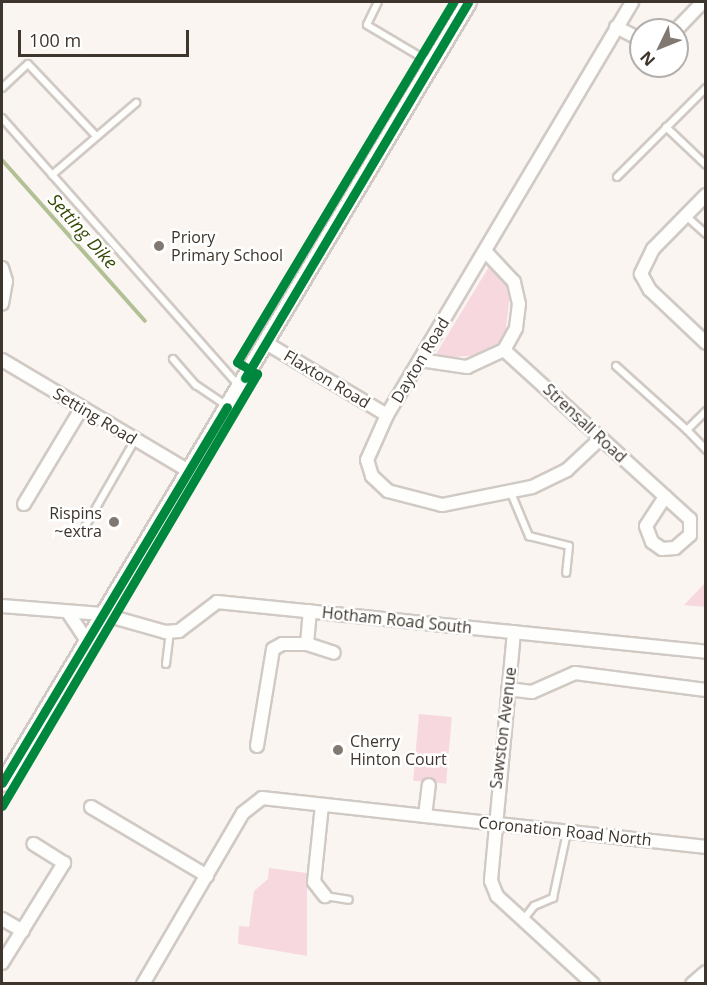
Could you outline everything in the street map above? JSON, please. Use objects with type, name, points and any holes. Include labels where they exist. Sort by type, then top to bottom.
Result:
[{"type":"street","points":[[2,783],[468,2]]},
{"type":"street","name":"Dayton Road","points":[[601,438],[567,470],[511,493],[442,505],[388,491],[367,460],[387,415],[632,2]]},
{"type":"street","points":[[688,18],[703,2]]},
{"type":"street","points":[[616,27],[629,34]]},
{"type":"street","points":[[705,195],[653,249],[641,274],[650,290],[705,343]]},
{"type":"street","points":[[420,360],[467,367],[504,350],[519,304],[514,282],[484,251]]},
{"type":"street","points":[[2,268],[6,282],[2,304]]},
{"type":"street","name":"Flaxton Road","points":[[266,344],[387,415]]},
{"type":"street","name":"Strensall Road","points":[[504,350],[665,497]]},
{"type":"street","name":"Setting Road","points":[[2,360],[81,409],[189,471]]},
{"type":"street","points":[[24,504],[81,409]]},
{"type":"street","name":"Hotham Road South","points":[[170,632],[198,620],[217,603],[705,652]]},
{"type":"street","points":[[2,606],[69,614],[102,614],[130,626],[170,632]]},
{"type":"street","points":[[308,644],[310,611]]},
{"type":"street","points":[[69,614],[86,639]]},
{"type":"street","name":"Sawston Avenue","points":[[514,632],[493,824],[491,881],[496,896],[593,984]]},
{"type":"street","points":[[257,746],[268,659],[282,644],[308,644],[334,653]]},
{"type":"street","points":[[508,689],[532,692],[575,673],[705,690]]},
{"type":"street","points":[[425,816],[429,785]]},
{"type":"street","name":"Coronation Road North","points":[[143,984],[252,804],[262,798],[704,847]]},
{"type":"street","points":[[322,805],[315,882],[326,896]]},
{"type":"street","points":[[91,807],[207,876]]},
{"type":"street","points":[[2,963],[64,863],[33,844]]},
{"type":"street","points":[[2,919],[23,932]]},
{"type":"street","points":[[692,984],[705,972]]},
{"type":"lane","points":[[378,2],[368,25],[431,63]]},
{"type":"lane","points":[[2,88],[28,64],[96,136]]},
{"type":"lane","points":[[617,177],[705,88]]},
{"type":"lane","points":[[52,175],[136,103]]},
{"type":"lane","points":[[2,118],[240,386]]},
{"type":"lane","points":[[666,127],[705,165]]},
{"type":"lane","points":[[686,216],[705,234]]},
{"type":"lane","points":[[173,359],[196,385],[227,406]]},
{"type":"lane","points":[[616,366],[687,430],[705,450]]},
{"type":"lane","points":[[687,430],[705,411]]},
{"type":"lane","points":[[85,527],[135,440]]},
{"type":"lane","points":[[511,493],[529,536],[569,546],[566,573]]},
{"type":"lane","points":[[166,664],[170,632]]},
{"type":"lane","points":[[523,921],[534,906],[553,898],[567,832]]},
{"type":"lane","points":[[326,896],[349,900]]},
{"type":"shaded area","points":[[490,265],[504,276],[510,294],[505,337],[483,355],[441,358],[436,354]]},
{"type":"shaded area","points":[[705,583],[705,607],[684,605]]},
{"type":"shaded area","points":[[419,714],[452,717],[446,784],[413,781]]},
{"type":"shaded area","points":[[269,868],[307,873],[307,956],[238,944],[239,926],[249,927],[254,891],[268,879]]},
{"type":"waterway","name":"Setting Dike","points":[[2,160],[145,321]]},
{"type":"cycle path","points":[[2,806],[257,374],[237,362],[453,2]]},
{"type":"cycle path","points":[[245,378],[468,2]]},
{"type":"cycle path","points":[[2,783],[227,407]]},
{"type":"place","name":"Priory Primary School","points":[[159,246]]},
{"type":"place","name":"Rispins ~extra","points":[[114,522]]},
{"type":"place","name":"Cherry Hinton Court","points":[[338,750]]}]
